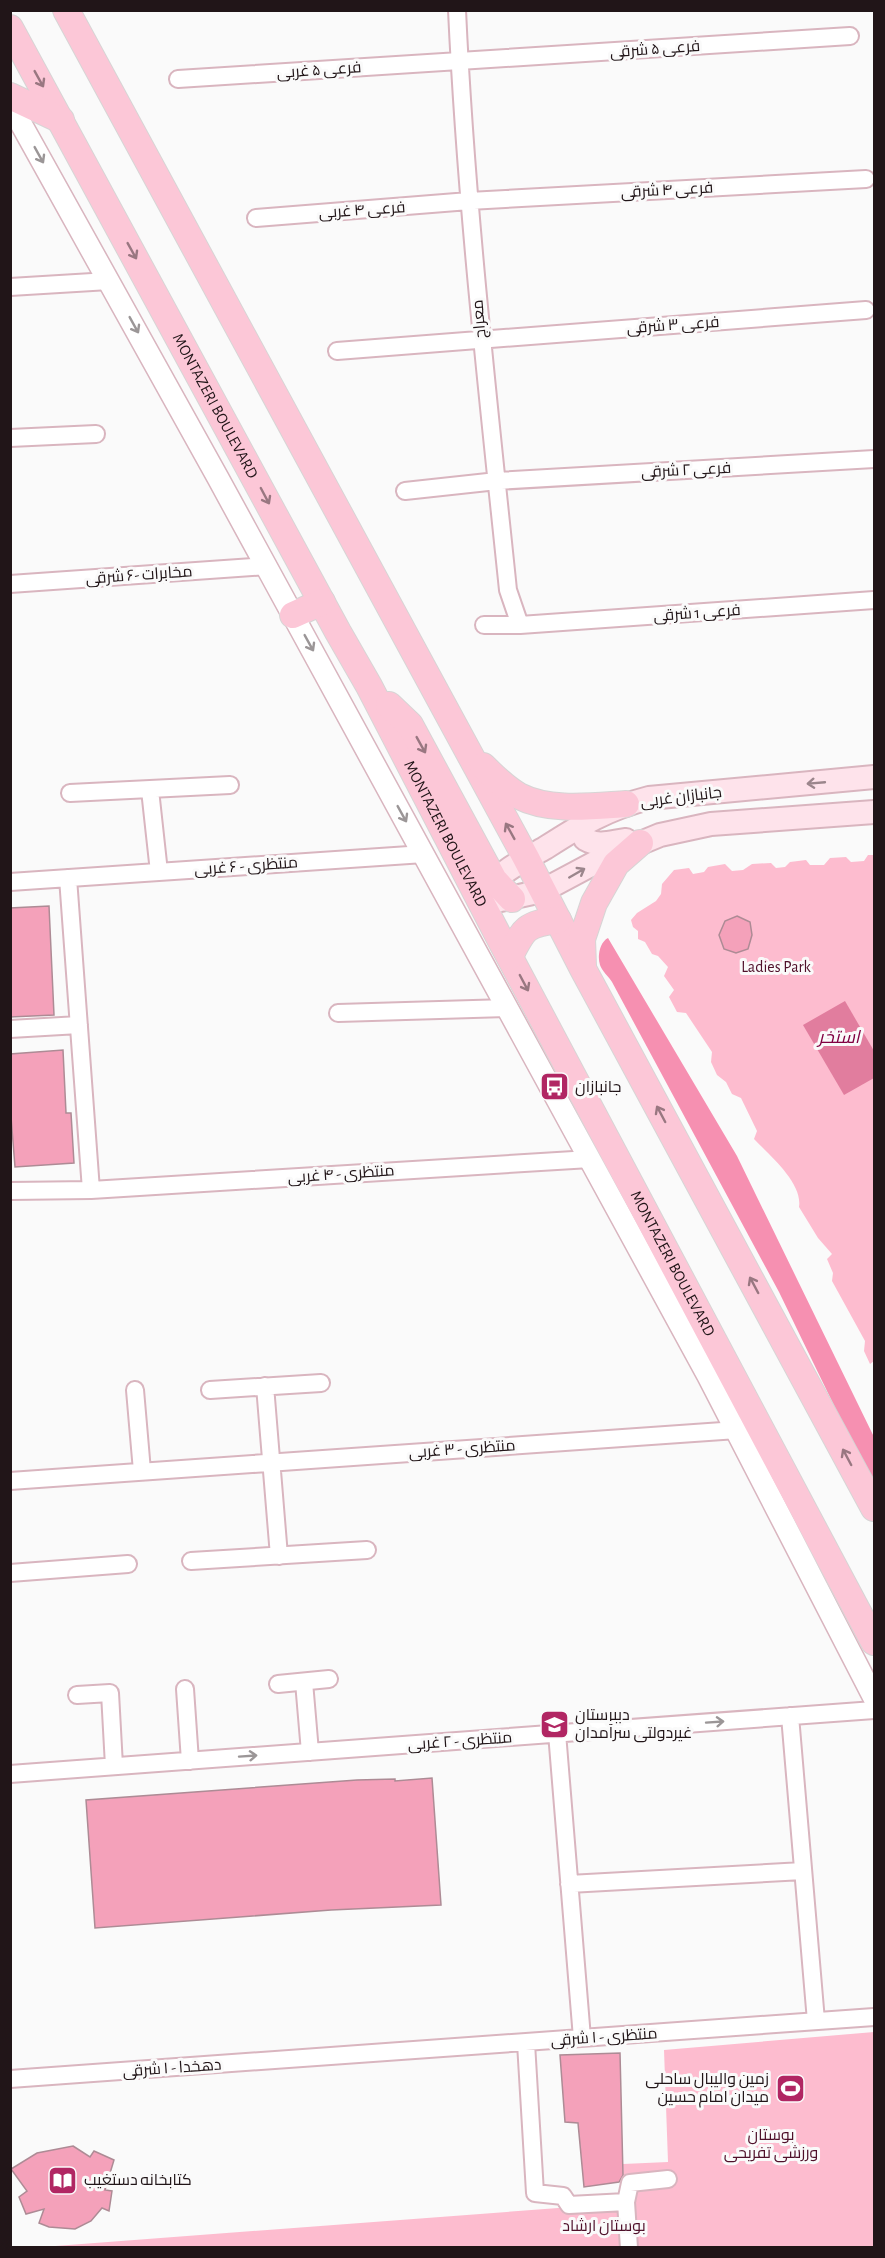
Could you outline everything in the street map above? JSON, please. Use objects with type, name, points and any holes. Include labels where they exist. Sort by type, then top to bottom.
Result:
[{"type":"main road","points":[[66,10],[526,858],[583,969],[874,1508]]},
{"type":"main road","name":"MONTAZERI BOULEVARD","points":[[10,28],[322,602],[486,893],[510,956],[874,1642]]},
{"type":"main road","points":[[10,96],[61,120]]},
{"type":"main road","points":[[293,615],[322,602]]},
{"type":"main road","points":[[369,686],[410,725],[452,803],[486,893],[512,899]]},
{"type":"main road","points":[[466,751],[501,785],[521,797],[546,804],[626,804]]},
{"type":"main road","name":"جانبازان غربی","points":[[486,893],[526,858],[586,821],[626,804],[649,798],[874,777]]},
{"type":"main road","points":[[452,803],[463,805],[470,803],[480,797],[485,785]]},
{"type":"main road","name":"جانبازان غربی","points":[[512,899],[542,891],[602,859],[650,839],[711,824],[874,812]]},
{"type":"main road","points":[[586,821],[582,831],[585,839],[592,843],[650,839]]},
{"type":"main road","points":[[583,969],[582,939],[594,903],[616,864],[650,839]]},
{"type":"main road","points":[[510,956],[521,933],[541,922],[558,920]]},
{"type":"street","name":"معراج","points":[[457,10],[469,201],[481,340],[508,590],[520,625]]},
{"type":"street","name":"فرعی ۵ شرقی","points":[[459,62],[850,36]]},
{"type":"street","name":"فرعی ۵ غربی","points":[[178,79],[459,62]]},
{"type":"street","name":"MONTAZERI BOULEVARD","points":[[10,104],[267,566],[737,1430],[874,1698]]},
{"type":"street","name":"فرعی ۴ شرقی","points":[[469,201],[866,179]]},
{"type":"street","name":"فرعی ۴ غربی","points":[[256,218],[469,201]]},
{"type":"street","points":[[10,287],[109,281]]},
{"type":"street","name":"فرعی ۳ شرقی","points":[[337,351],[866,310]]},
{"type":"street","points":[[10,438],[96,434]]},
{"type":"street","name":"فرعی ۲ شرقی","points":[[405,491],[497,481],[874,459]]},
{"type":"street","name":"مخابرات -۶ شرقی","points":[[10,584],[267,566]]},
{"type":"street","name":"فرعی 1 شرقی","points":[[484,625],[520,625],[874,600]]},
{"type":"street","points":[[70,793],[230,785]]},
{"type":"street","points":[[150,790],[159,872]]},
{"type":"street","name":"منتظری - ۶ غربی","points":[[10,882],[424,854]]},
{"type":"street","points":[[68,878],[91,1190]]},
{"type":"street","points":[[338,1013],[507,1008]]},
{"type":"street","points":[[10,1029],[79,1025]]},
{"type":"street","name":"منتظری - ۴ غربی","points":[[10,1191],[91,1190],[590,1159]]},
{"type":"street","points":[[210,1390],[321,1383]]},
{"type":"street","points":[[266,1386],[279,1556]]},
{"type":"street","points":[[135,1390],[142,1472]]},
{"type":"street","name":"منتظری - ۳ غربی","points":[[10,1480],[737,1430]]},
{"type":"street","points":[[191,1561],[367,1550]]},
{"type":"street","points":[[10,1573],[128,1564]]},
{"type":"street","points":[[278,1684],[329,1679]]},
{"type":"street","points":[[304,1682],[310,1752]]},
{"type":"street","points":[[185,1689],[190,1761]]},
{"type":"street","points":[[77,1695],[110,1693],[114,1766]]},
{"type":"street","name":"منتظری - ۲ غربی","points":[[10,1774],[874,1710]]},
{"type":"street","points":[[790,1716],[816,2021]]},
{"type":"street","points":[[557,1733],[582,2038]]},
{"type":"street","points":[[569,1884],[803,1871]]},
{"type":"street","name":"منتظری - ۱ شرقی","points":[[333,2057],[874,2017]]},
{"type":"street","points":[[526,2043],[534,2193],[535,2191],[563,2196],[569,2205],[626,2202]]},
{"type":"street","name":"دهخدا - ۱ شرقی","points":[[10,2079],[333,2057]]},
{"type":"street","points":[[629,2247],[626,2202],[630,2183],[668,2179]]},
{"type":"green space","name":"Ladies Park","points":[[868,855],[874,855],[874,1361],[870,1364],[864,1351],[865,1341],[832,1281],[833,1273],[827,1259],[832,1254],[818,1238],[799,1207],[796,1188],[784,1170],[754,1139],[757,1131],[741,1098],[732,1094],[726,1082],[717,1075],[711,1062],[712,1052],[686,1013],[677,1012],[669,997],[674,990],[664,976],[668,967],[658,956],[652,954],[645,942],[638,939],[638,931],[633,927],[631,920],[637,913],[656,901],[661,894],[662,884],[674,870],[689,868],[693,874],[704,872],[708,867],[725,864],[732,871],[743,870],[752,864],[771,863],[776,868],[785,867],[790,862],[806,860],[810,865],[824,865],[830,858],[846,857],[851,862],[864,861]]},
{"type":"green space","name":"بوستان ورزشی تفریحی","points":[[874,2032],[874,2247],[630,2247],[624,2202],[623,2164],[668,2162],[664,2050]]},
{"type":"green space","name":"بوستان ارشاد","points":[[625,2203],[628,2248],[29,2248]]},
{"type":"shaded area","points":[[608,938],[737,1156],[874,1437],[874,1488],[779,1292],[612,982],[601,967],[600,950]]},
{"type":"water","name":"استخر","points":[[845,1001],[874,1051],[874,1078],[844,1095],[803,1025]]},
{"type":"building","points":[[49,906],[54,1015],[10,1017],[10,908]]},
{"type":"building","points":[[737,916],[750,922],[752,935],[748,949],[736,953],[724,949],[719,935],[725,921]]},
{"type":"building","points":[[63,1050],[66,1113],[71,1113],[74,1163],[15,1167],[10,1104],[10,1054]]},
{"type":"building","points":[[432,1778],[441,1905],[331,1910],[95,1928],[86,1800],[357,1780],[395,1779],[395,1781]]},
{"type":"building","points":[[620,2053],[623,2175],[619,2182],[584,2187],[578,2123],[565,2122],[560,2055]]},
{"type":"building","name":"کتابخانه دستغیب","points":[[73,2146],[90,2157],[94,2151],[114,2160],[105,2190],[112,2191],[109,2211],[102,2208],[91,2221],[75,2229],[49,2227],[39,2223],[44,2209],[26,2214],[19,2197],[27,2191],[11,2169],[37,2153]]},
{"type":"place","name":"جانبازان","points":[[554,1087]]},
{"type":"place","name":"دبیرستان غیردولتی سرآمدان","points":[[554,1724]]},
{"type":"place","name":"زمین والیبال ساحلی میدان امام حسین","points":[[790,2088]]},
{"type":"place","name":"کتابخانه دستغیب","points":[[63,2180]]}]
